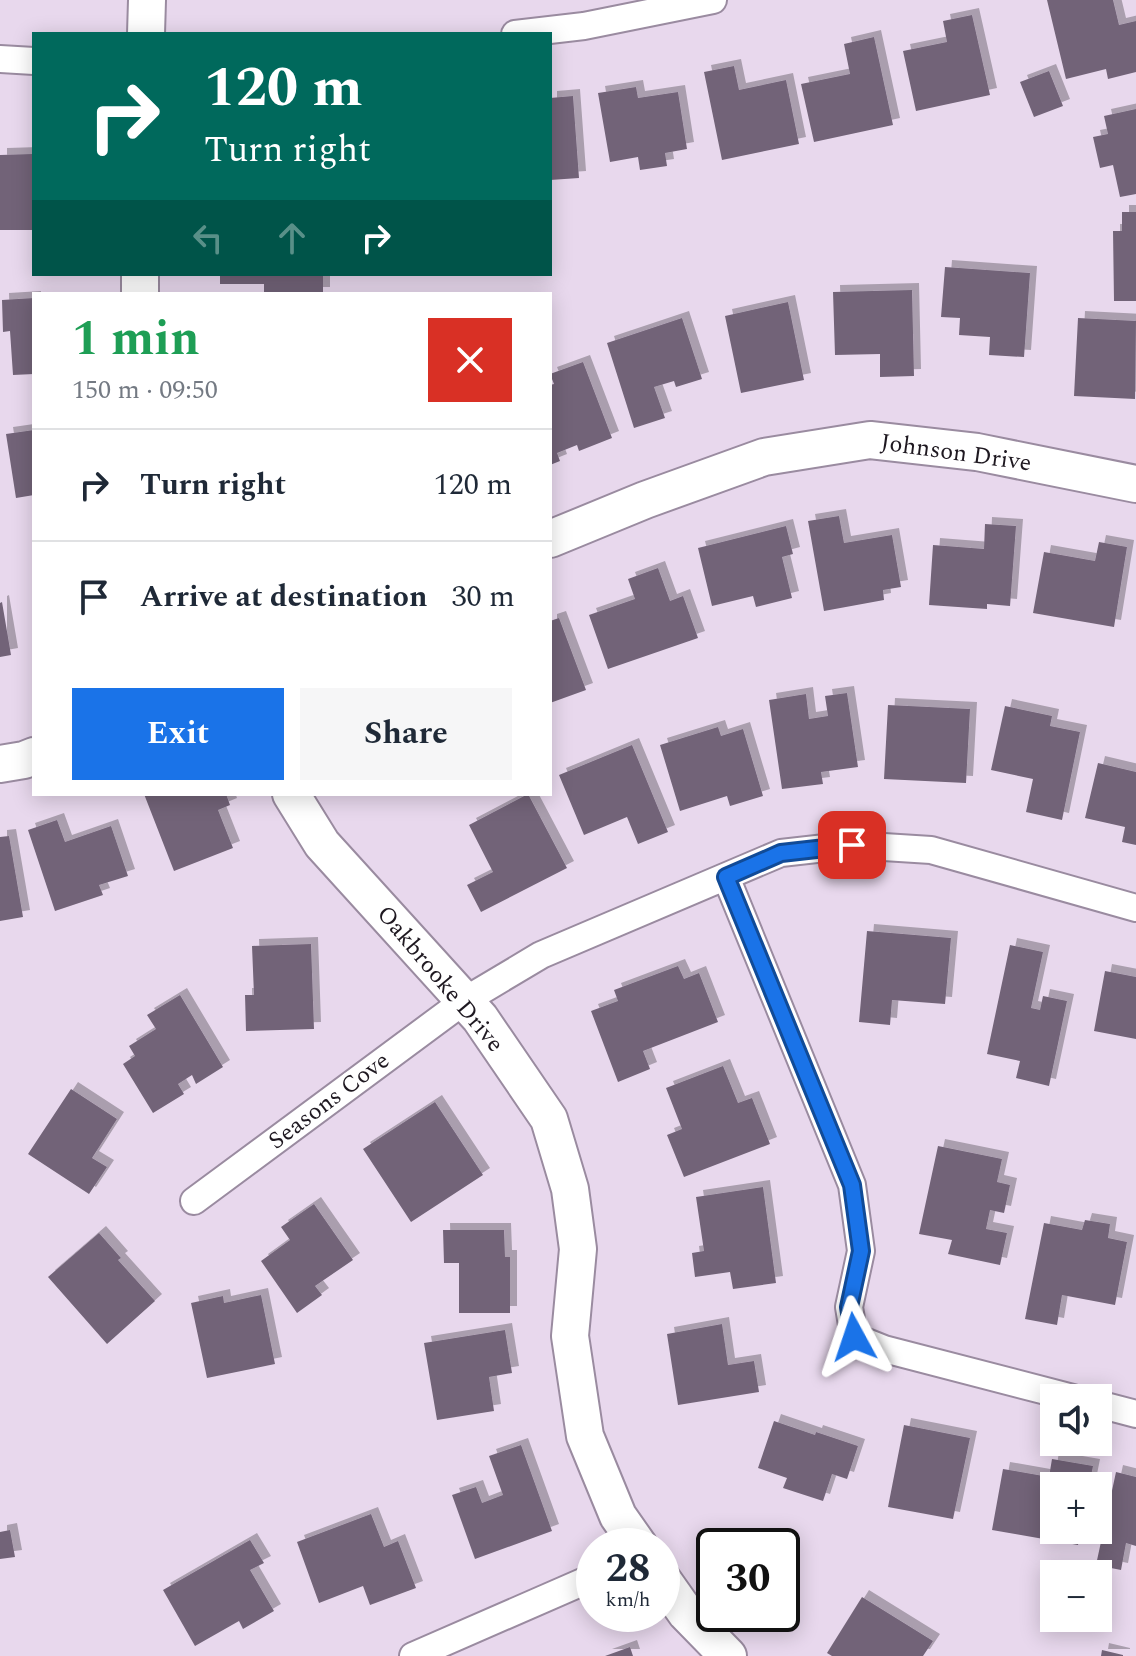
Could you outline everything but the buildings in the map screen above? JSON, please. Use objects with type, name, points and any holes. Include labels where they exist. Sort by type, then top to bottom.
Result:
[{"type":"street","points":[[146,32],[147,0]]},
{"type":"street","points":[[532,32],[584,26],[713,0]]},
{"type":"street","points":[[0,59],[32,61]]},
{"type":"street","name":"Johnson Drive","points":[[552,538],[764,457],[870,440],[977,452],[1136,484]]},
{"type":"street","points":[[0,764],[32,757]]},
{"type":"street","name":"Oakbrooke Drive","points":[[292,796],[322,844],[480,1018],[549,1119],[570,1189],[578,1249],[570,1336],[585,1436],[618,1516],[626,1528]]},
{"type":"street","name":"Seasons Cove","points":[[194,1201],[464,1001],[541,955],[781,853],[852,845],[931,850],[1136,908]]},
{"type":"street","points":[[726,877],[852,1185],[861,1251],[849,1307],[854,1337],[884,1349],[1040,1389]]},
{"type":"street","points":[[1112,1408],[1136,1414]]},
{"type":"street","points":[[413,1656],[576,1585]]},
{"type":"street","points":[[680,1604],[728,1656]]},
{"type":"route","points":[[852,845],[781,853],[726,877],[852,1185],[861,1251],[849,1307],[854,1337]]}]
